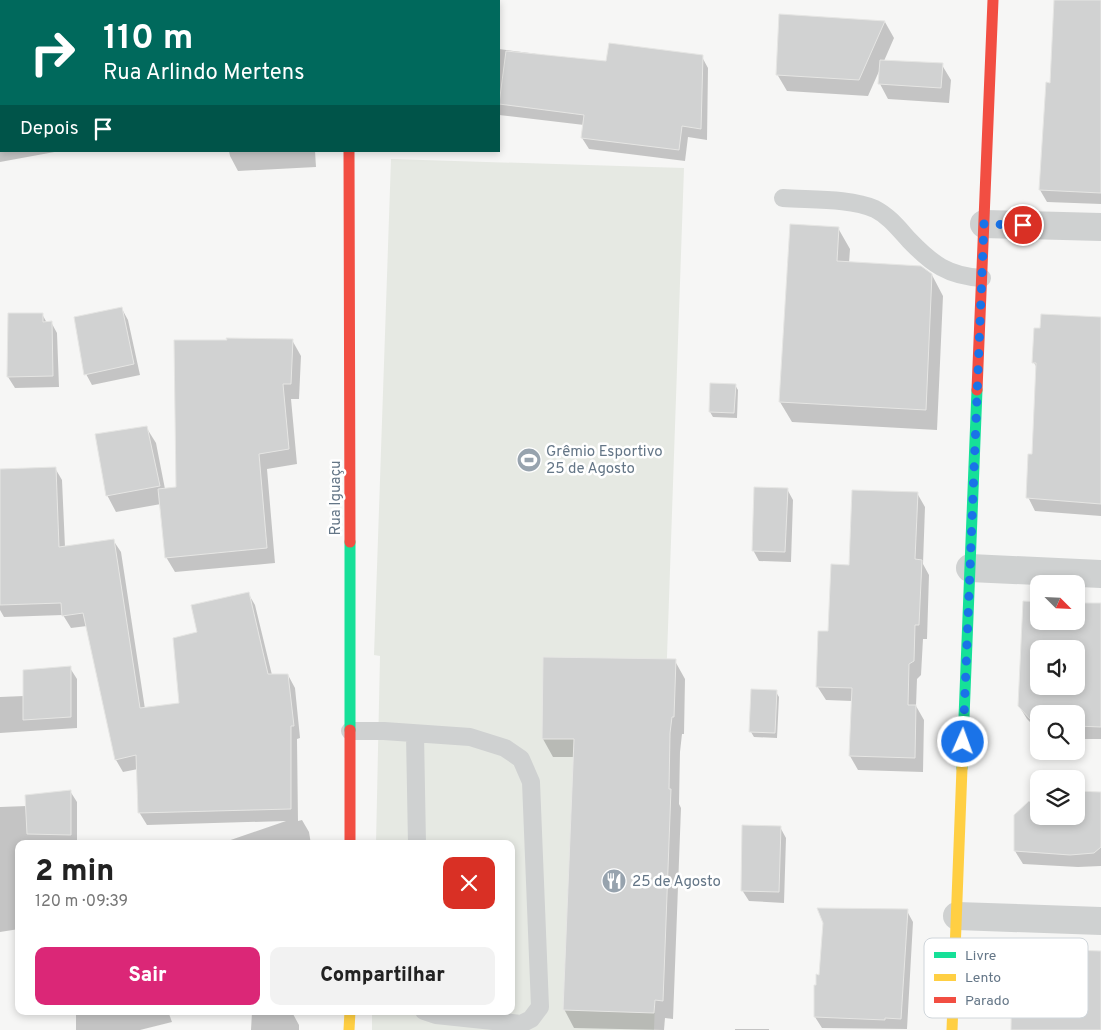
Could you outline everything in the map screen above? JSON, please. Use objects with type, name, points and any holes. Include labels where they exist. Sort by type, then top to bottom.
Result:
[{"type":"street","points":[[956,938],[992,0]]},
{"type":"street","name":"Rua Iguaçu","points":[[349,152],[350,840]]},
{"type":"street","points":[[984,224],[1101,227]]},
{"type":"street","points":[[970,568],[1101,574]]},
{"type":"street","points":[[957,916],[1101,921]]},
{"type":"street","points":[[349,1030],[350,1015]]},
{"type":"lane","points":[[783,198],[858,204],[875,210],[893,222],[910,241],[949,273],[982,278]]},
{"type":"lane","points":[[350,731],[384,731],[470,737],[505,748],[521,759],[531,782],[540,1007],[531,1019],[521,1024],[434,1015]]},
{"type":"lane","points":[[415,734],[417,840]]},
{"type":"shaded area","name":"Grêmio Esportivo 25 de Agosto","points":[[391,159],[684,168],[654,1030],[372,1030],[372,1015],[515,1015],[515,840],[376,840],[380,656],[374,655]]},
{"type":"building","points":[[1054,0],[1101,0],[1101,193],[1039,190],[1046,82],[1050,83]]},
{"type":"building","points":[[779,14],[885,21],[859,80],[776,75]]},
{"type":"building","points":[[609,43],[703,55],[701,129],[682,126],[679,150],[581,138],[584,115],[500,104],[506,51],[606,61]]},
{"type":"building","points":[[880,60],[943,63],[941,88],[878,84]]},
{"type":"building","points":[[790,224],[839,227],[837,261],[921,266],[932,274],[926,410],[779,402]]},
{"type":"building","points":[[122,307],[134,364],[84,375],[74,317]]},
{"type":"building","points":[[8,313],[43,313],[43,322],[52,321],[53,376],[7,377]]},
{"type":"building","points":[[1041,314],[1101,317],[1101,504],[1026,498],[1028,454],[1032,454],[1036,363],[1032,363],[1034,328],[1040,328]]},
{"type":"building","points":[[226,338],[293,339],[291,384],[283,384],[289,449],[259,454],[267,548],[165,558],[158,489],[176,487],[174,340],[227,340]]},
{"type":"building","points":[[710,383],[736,384],[734,413],[709,412]]},
{"type":"building","points":[[147,426],[160,486],[106,496],[95,434]]},
{"type":"building","points":[[56,467],[59,547],[114,539],[140,708],[179,703],[173,638],[197,632],[191,605],[249,592],[268,674],[288,674],[294,726],[291,726],[291,809],[138,813],[136,755],[115,760],[83,613],[62,616],[61,603],[0,605],[0,469]]},
{"type":"building","points":[[754,487],[788,488],[785,552],[752,551]]},
{"type":"building","points":[[852,490],[918,492],[915,559],[922,560],[919,625],[915,625],[914,661],[909,664],[908,705],[916,705],[915,758],[849,756],[852,688],[816,687],[818,631],[828,631],[831,564],[849,565]]},
{"type":"building","points":[[1023,601],[1030,601],[1030,630],[1085,630],[1085,603],[1101,603],[1101,727],[1085,726],[1085,705],[1030,705],[1030,719],[1018,706]]},
{"type":"building","name":"25 de Agosto","points":[[543,657],[676,659],[674,717],[672,717],[670,733],[669,789],[671,789],[663,1001],[655,1000],[654,1013],[563,1010],[574,739],[542,739]]},
{"type":"building","points":[[71,666],[71,717],[23,720],[23,670]]},
{"type":"building","points":[[751,689],[777,690],[775,733],[749,732]]},
{"type":"building","points":[[71,790],[71,835],[27,834],[25,795]]},
{"type":"building","points":[[1085,791],[1101,792],[1101,847],[1094,853],[1070,855],[1014,851],[1014,815],[1029,801],[1030,825],[1085,825]]},
{"type":"building","points":[[742,825],[781,826],[779,892],[741,891]]},
{"type":"building","points":[[817,908],[908,909],[901,1019],[814,1017],[814,985],[816,985],[816,974],[819,975],[823,923]]},
{"type":"building","points":[[1088,951],[1101,951],[1101,1030],[1011,1030],[1011,1018],[1088,1018]]},
{"type":"traffic: fast","points":[[962,768],[977,390]]},
{"type":"traffic: fast","points":[[350,542],[350,730]]},
{"type":"traffic: slow","points":[[956,938],[962,768]]},
{"type":"traffic: slow","points":[[349,1030],[350,1015]]},
{"type":"traffic: slow","points":[[952,1018],[952,1030]]},
{"type":"traffic: jam","points":[[977,390],[993,0]]},
{"type":"traffic: jam","points":[[349,152],[350,542]]},
{"type":"traffic: jam","points":[[350,730],[350,840]]},
{"type":"place","name":"Grêmio Esportivo 25 de Agosto","points":[[529,460]]},
{"type":"place","name":"25 de Agosto","points":[[614,881]]},
{"type":"route","points":[[963,742],[984,224],[1023,225]]}]
